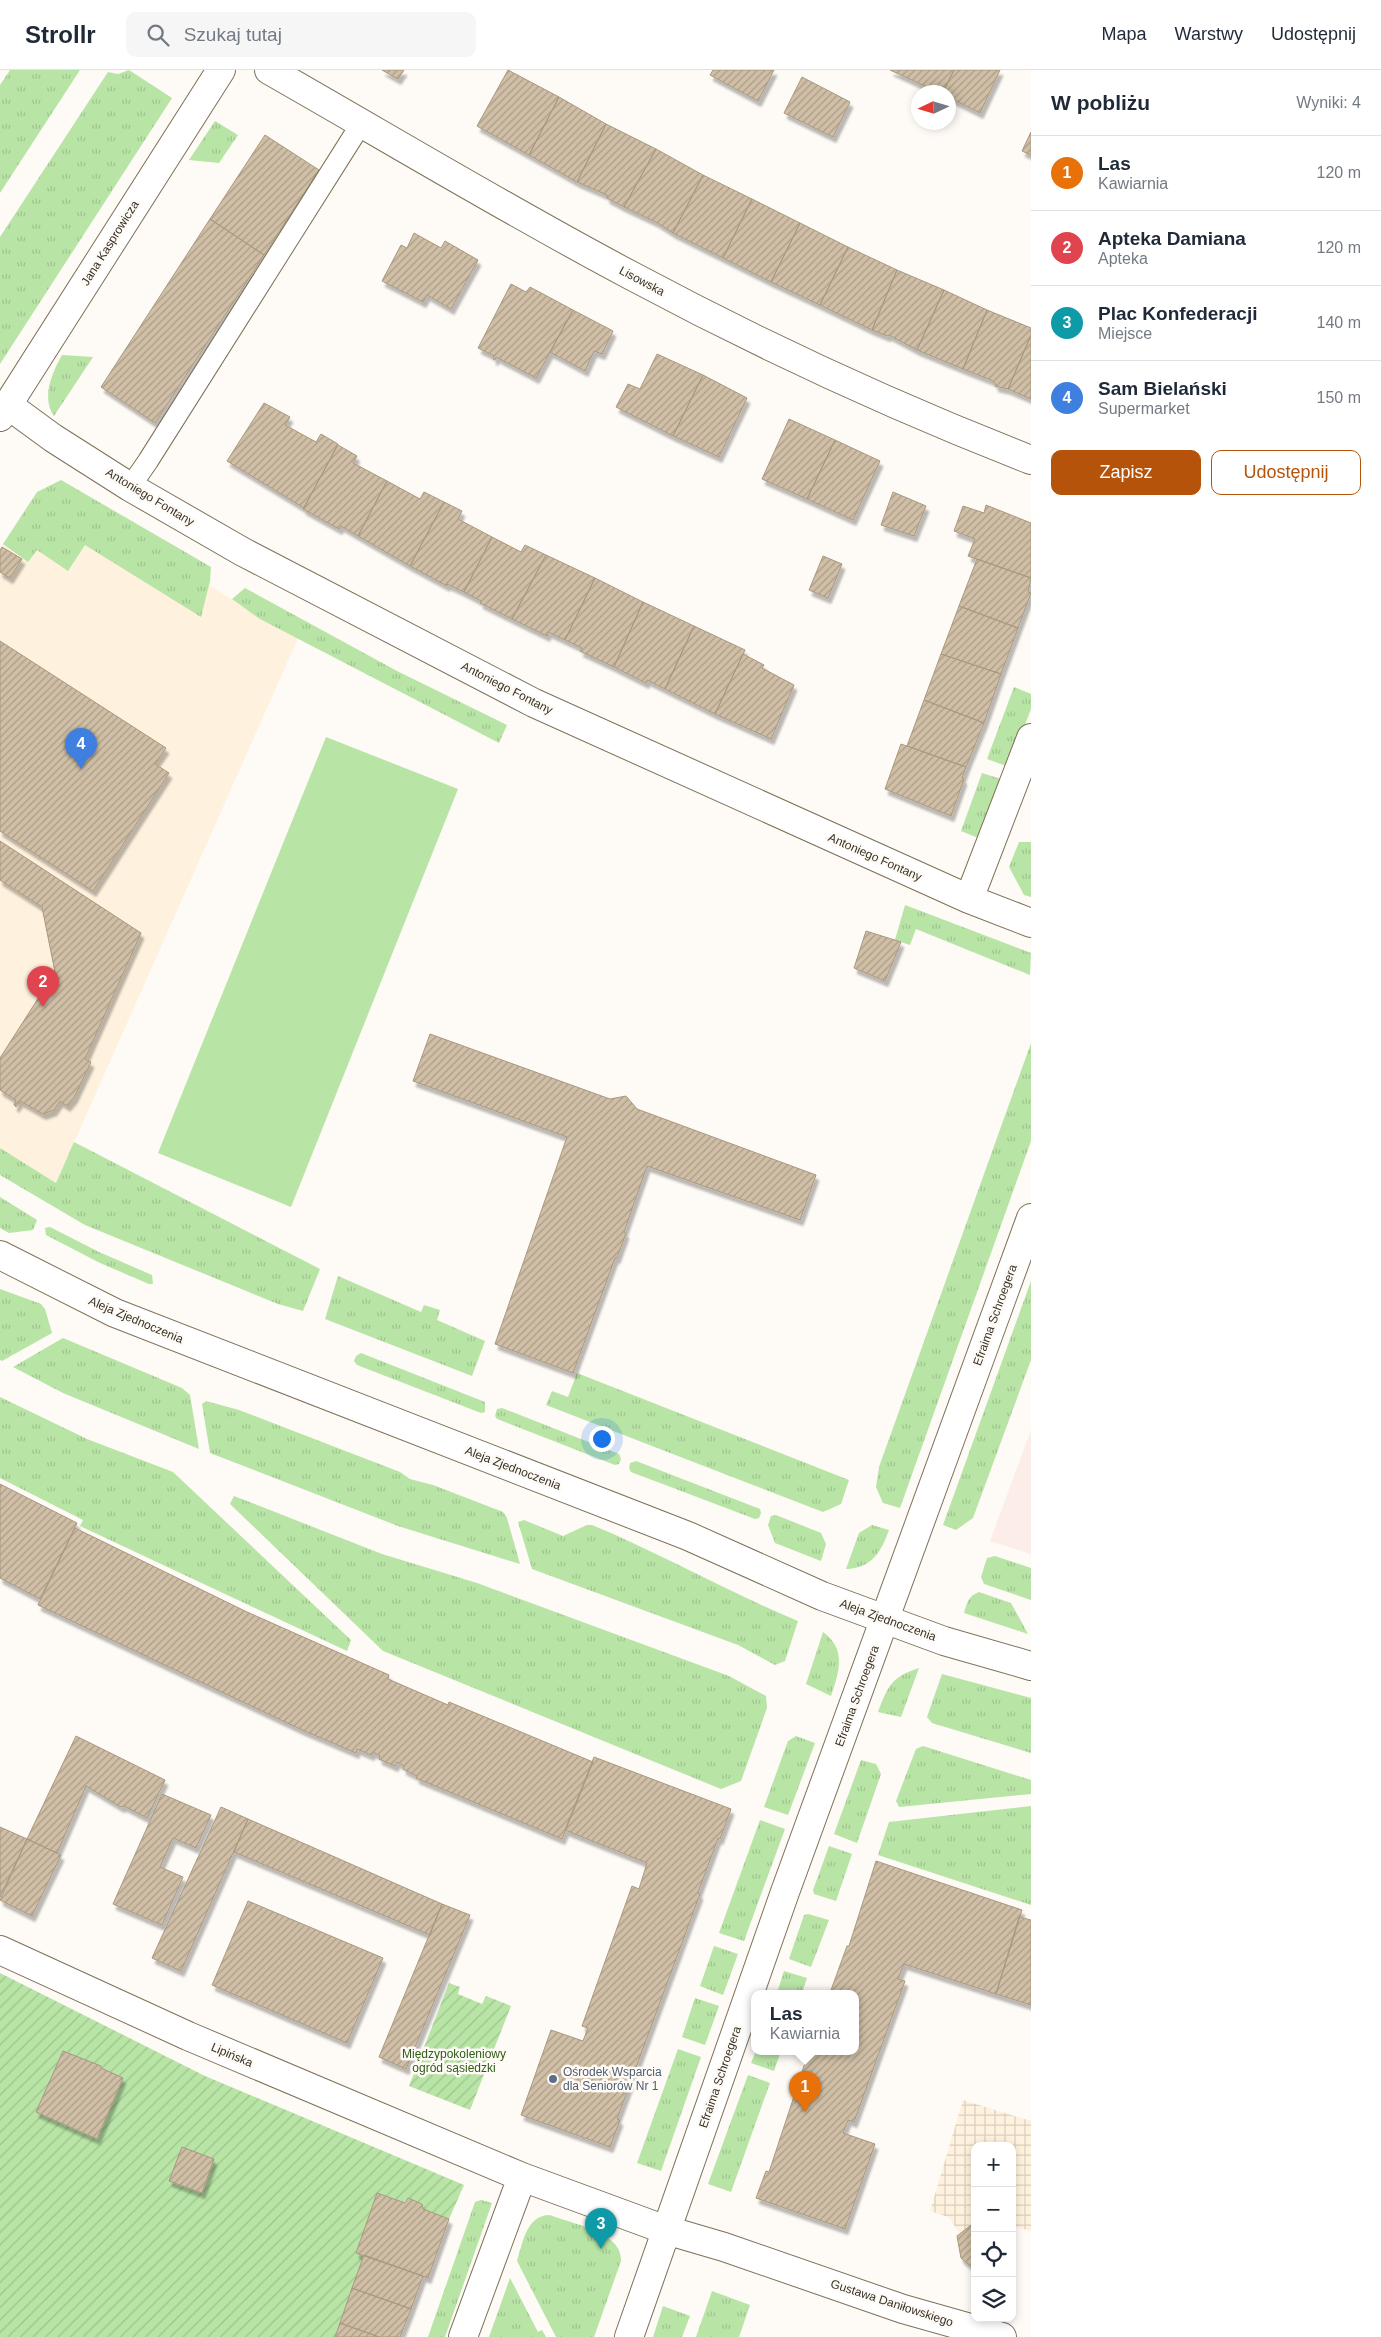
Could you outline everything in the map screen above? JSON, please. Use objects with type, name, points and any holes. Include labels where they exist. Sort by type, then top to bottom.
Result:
[{"type":"street","name":"Jana Kasprowicza","points":[[4,411],[221,70]]},
{"type":"street","name":"Lisowska","points":[[269,70],[468,186],[624,272],[754,339],[874,395],[1031,460]]},
{"type":"street","name":"Antoniego Fontany","points":[[4,411],[53,438],[130,487],[243,552],[534,703],[969,899],[1031,924]]},
{"type":"street","points":[[969,899],[1031,738]]},
{"type":"street","name":"Efraima Schroegera","points":[[629,2337],[785,1892],[1031,1218]]},
{"type":"street","name":"Aleja Zjednoczenia","points":[[0,1255],[114,1313],[688,1536],[822,1596],[944,1640],[1031,1666]]},
{"type":"street","name":"Lipińska","points":[[0,1950],[188,2036],[466,2155],[666,2230]]},
{"type":"street","points":[[463,2337],[522,2177]]},
{"type":"street","name":"Gustawa Daniłowskiego","points":[[666,2230],[904,2309],[1002,2337]]},
{"type":"lane","points":[[130,487],[361,124]]},
{"type":"shaded area","points":[[57,496],[298,638],[56,1183],[0,1148],[0,550],[3,544]]},
{"type":"shaded area","points":[[1031,1430],[1031,1554],[990,1541]]},
{"type":"shaded area","points":[[963,2100],[1031,2121],[1031,2231],[1016,2227],[1016,2142],[971,2142],[971,2225],[960,2233],[948,2217],[930,2211]]},
{"type":"green space","points":[[10,70],[80,70],[0,193],[0,85]]},
{"type":"green space","points":[[129,70],[172,98],[0,364],[0,237],[108,72],[118,74]]},
{"type":"green space","points":[[215,121],[238,135],[219,163],[189,160]]},
{"type":"green space","points":[[62,355],[93,357],[54,416],[48,401],[49,386]]},
{"type":"green space","points":[[61,480],[211,567],[210,581],[201,617],[85,545],[68,571],[37,550],[28,562],[3,544],[37,492]]},
{"type":"green space","points":[[245,588],[397,671],[507,725],[499,743],[260,619],[232,599]]},
{"type":"green space","points":[[1014,687],[1031,694],[1031,709],[1009,767],[987,759]]},
{"type":"green space","points":[[326,737],[458,789],[291,1207],[158,1153]]},
{"type":"green space","points":[[982,773],[1004,780],[983,840],[961,831]]},
{"type":"green space","points":[[1019,842],[1031,842],[1031,897],[1024,895],[1009,867]]},
{"type":"green space","points":[[905,905],[1031,953],[1030,975],[916,929],[910,945],[895,940]]},
{"type":"green space","points":[[1031,1043],[1031,1141],[900,1508],[883,1503],[876,1487],[879,1467]]},
{"type":"green space","points":[[74,1142],[320,1269],[303,1311],[278,1304],[85,1225],[0,1175],[0,1148],[56,1183]]},
{"type":"green space","points":[[0,1197],[37,1220],[33,1230],[9,1233],[0,1228]]},
{"type":"green space","points":[[50,1227],[99,1252],[152,1275],[153,1284],[100,1263],[46,1235],[45,1228]]},
{"type":"green space","points":[[338,1276],[421,1312],[424,1305],[440,1310],[437,1320],[485,1341],[472,1376],[325,1319]]},
{"type":"green space","points":[[1031,1281],[1031,1360],[973,1518],[956,1530],[943,1525]]},
{"type":"green space","points":[[0,1289],[41,1304],[45,1309],[52,1333],[2,1361],[0,1360]]},
{"type":"green space","points":[[63,1338],[182,1388],[190,1395],[199,1449],[63,1393],[13,1367]]},
{"type":"green space","points":[[361,1353],[485,1402],[485,1412],[481,1413],[357,1365],[354,1361],[356,1356]]},
{"type":"green space","points":[[577,1373],[849,1480],[841,1504],[823,1512],[546,1405],[552,1391],[568,1397]]},
{"type":"green space","points":[[0,1397],[87,1439],[173,1472],[351,1640],[347,1651],[80,1526],[83,1520],[0,1478]]},
{"type":"green space","points":[[206,1401],[239,1410],[400,1472],[410,1479],[433,1485],[503,1512],[507,1518],[520,1564],[398,1526],[210,1453],[202,1404]]},
{"type":"green space","points":[[502,1408],[619,1454],[621,1459],[619,1464],[615,1465],[497,1419],[495,1416],[497,1409]]},
{"type":"green space","points":[[636,1461],[760,1509],[759,1518],[755,1519],[631,1472],[629,1468],[630,1463]]},
{"type":"green space","points":[[234,1496],[382,1554],[477,1583],[729,1676],[766,1696],[767,1708],[741,1781],[721,1789],[383,1651],[230,1504]]},
{"type":"green space","points":[[776,1515],[821,1533],[826,1544],[821,1561],[775,1543],[768,1525],[771,1516]]},
{"type":"green space","points":[[524,1520],[563,1536],[587,1525],[592,1525],[798,1621],[785,1661],[775,1665],[738,1645],[532,1569],[518,1522]]},
{"type":"green space","points":[[872,1525],[889,1530],[879,1552],[863,1566],[846,1569],[859,1533]]},
{"type":"green space","points":[[995,1556],[1031,1568],[1031,1600],[984,1584],[981,1577],[987,1558]]},
{"type":"green space","points":[[979,1592],[1011,1603],[1028,1634],[964,1613],[970,1598]]},
{"type":"green space","points":[[823,1632],[836,1646],[839,1661],[831,1696],[806,1684]]},
{"type":"green space","points":[[919,1668],[901,1717],[878,1712],[888,1689],[896,1679]]},
{"type":"green space","points":[[942,1674],[1031,1698],[1031,1753],[932,1723],[927,1717]]},
{"type":"green space","points":[[796,1736],[815,1743],[788,1815],[764,1807],[788,1741]]},
{"type":"green space","points":[[923,1746],[1031,1780],[1031,1794],[899,1807],[896,1801],[916,1749]]},
{"type":"green space","points":[[861,1760],[876,1764],[881,1774],[857,1843],[834,1834]]},
{"type":"green space","points":[[1031,1806],[1031,1905],[878,1855],[889,1822]]},
{"type":"green space","points":[[760,1820],[785,1829],[744,1941],[719,1933]]},
{"type":"green space","points":[[829,1846],[852,1854],[836,1901],[814,1894],[813,1890]]},
{"type":"green space","points":[[808,1914],[829,1920],[811,1967],[789,1959],[804,1915]]},
{"type":"green space","points":[[714,1946],[738,1954],[723,1995],[700,1986]]},
{"type":"green space","points":[[784,1971],[807,1978],[803,1990],[778,1990]]},
{"type":"green space","points":[[0,1973],[205,2076],[464,2185],[449,2219],[423,2209],[422,2204],[406,2200],[364,2255],[335,2337],[0,2337]]},
{"type":"green space","name":"Międzypokoleniowy ogród sąsiedzki","points":[[449,1983],[460,1987],[458,1994],[482,2004],[486,1996],[511,2006],[470,2110],[409,2086]]},
{"type":"green space","points":[[695,1998],[719,2006],[705,2045],[682,2037]]},
{"type":"green space","points":[[678,2049],[701,2057],[661,2171],[637,2163]]},
{"type":"green space","points":[[754,2055],[780,2055],[774,2071],[751,2063]]},
{"type":"green space","points":[[748,2075],[770,2083],[731,2192],[708,2184]]},
{"type":"green space","points":[[481,2200],[492,2203],[445,2337],[428,2337],[475,2202]]},
{"type":"green space","points":[[550,2215],[594,2230],[614,2243],[619,2251],[621,2261],[594,2337],[556,2337],[517,2261],[527,2231],[531,2225],[542,2216]]},
{"type":"green space","points":[[510,2278],[538,2332],[542,2330],[546,2337],[489,2337]]},
{"type":"green space","points":[[712,2291],[750,2305],[739,2337],[696,2337]]},
{"type":"green space","points":[[663,2306],[690,2316],[682,2337],[653,2337]]},
{"type":"building","points":[[382,70],[404,70],[398,79]]},
{"type":"building","points":[[508,70],[559,97],[529,155],[477,126]]},
{"type":"building","points":[[713,70],[774,70],[758,101],[710,75]]},
{"type":"building","points":[[890,70],[954,70],[946,85],[923,85]]},
{"type":"building","points":[[954,70],[1000,70],[980,113],[956,101],[956,85],[946,85]]},
{"type":"building","points":[[802,77],[850,102],[833,137],[784,113]]},
{"type":"building","points":[[559,97],[606,124],[577,182],[529,155]]},
{"type":"building","points":[[606,124],[656,149],[624,207],[607,198],[607,195],[577,182]]},
{"type":"building","points":[[1031,132],[1031,155],[1022,151]]},
{"type":"building","points":[[265,135],[319,170],[264,255],[210,219]]},
{"type":"building","points":[[656,149],[703,175],[673,233],[656,222],[624,207]]},
{"type":"building","points":[[703,175],[752,199],[723,258],[673,233]]},
{"type":"building","points":[[752,199],[800,223],[771,282],[723,258]]},
{"type":"building","points":[[210,219],[264,255],[155,423],[101,387]]},
{"type":"building","points":[[800,223],[848,247],[820,305],[771,282]]},
{"type":"building","points":[[414,233],[441,248],[445,241],[478,260],[451,309],[427,295],[423,302],[382,281],[401,245],[407,248]]},
{"type":"building","points":[[848,247],[897,270],[872,330],[820,305]]},
{"type":"building","points":[[897,270],[944,290],[917,350],[889,335],[887,336],[872,330]]},
{"type":"building","points":[[511,284],[526,292],[530,287],[573,310],[536,378],[496,357],[495,360],[493,359],[494,356],[478,348]]},
{"type":"building","points":[[944,290],[987,310],[963,369],[917,350]]},
{"type":"building","points":[[573,310],[613,331],[602,354],[594,351],[585,371],[550,352]]},
{"type":"building","points":[[987,310],[1031,328],[1031,335],[1008,389],[995,386],[996,384],[991,380],[963,369]]},
{"type":"building","points":[[1031,335],[1031,399],[1008,389]]},
{"type":"building","points":[[657,354],[703,375],[673,436],[616,407],[628,384],[640,389]]},
{"type":"building","points":[[703,375],[747,398],[719,457],[673,436]]},
{"type":"building","points":[[264,403],[290,417],[285,425],[316,442],[321,434],[338,444],[304,508],[227,461]]},
{"type":"building","points":[[789,419],[835,440],[807,499],[762,479]]},
{"type":"building","points":[[835,440],[880,461],[853,520],[807,499]]},
{"type":"building","points":[[338,445],[357,456],[353,463],[387,481],[358,536],[341,526],[339,529],[303,509]]},
{"type":"building","points":[[387,481],[420,499],[424,492],[444,502],[410,566],[358,536]]},
{"type":"building","points":[[893,492],[926,506],[914,536],[881,525]]},
{"type":"building","points":[[444,502],[462,511],[458,519],[492,537],[464,592],[447,584],[447,586],[410,566]]},
{"type":"building","points":[[986,505],[1031,523],[1031,578],[968,556],[975,539],[954,531],[963,506],[984,513]]},
{"type":"building","points":[[492,537],[521,552],[525,545],[546,555],[512,619],[480,603],[481,601],[464,592]]},
{"type":"building","points":[[2,547],[22,559],[10,578],[0,572],[0,550]]},
{"type":"building","points":[[546,555],[595,578],[565,640],[548,632],[547,636],[512,619]]},
{"type":"building","points":[[823,556],[842,564],[828,598],[809,590]]},
{"type":"building","points":[[977,559],[1031,578],[1028,592],[1031,593],[1018,628],[959,606]]},
{"type":"building","points":[[595,578],[643,602],[614,667],[580,651],[582,648],[565,640]]},
{"type":"building","points":[[643,602],[694,626],[665,689],[647,680],[646,683],[614,667]]},
{"type":"building","points":[[959,606],[1018,628],[1001,674],[941,654]]},
{"type":"building","points":[[694,626],[745,650],[715,714],[665,689]]},
{"type":"building","points":[[0,641],[166,748],[155,764],[169,773],[93,891],[0,831]]},
{"type":"building","points":[[743,654],[764,665],[762,668],[794,685],[771,739],[715,714]]},
{"type":"building","points":[[941,654],[1001,674],[984,723],[924,700]]},
{"type":"building","points":[[924,700],[984,723],[966,767],[907,746]]},
{"type":"building","points":[[901,744],[966,767],[962,778],[964,779],[951,816],[885,789]]},
{"type":"building","points":[[0,841],[141,933],[85,1059],[91,1062],[74,1098],[67,1106],[60,1101],[54,1110],[43,1114],[20,1101],[16,1107],[14,1105],[16,1100],[0,1090],[0,1058],[55,972],[42,907],[0,880]]},
{"type":"building","points":[[866,931],[901,942],[885,981],[854,968]]},
{"type":"building","points":[[430,1034],[610,1099],[626,1096],[637,1109],[816,1175],[800,1220],[647,1166],[624,1232],[626,1233],[573,1373],[495,1344],[567,1137],[413,1081]]},
{"type":"building","points":[[0,1484],[77,1523],[40,1599],[0,1578]]},
{"type":"building","points":[[75,1528],[247,1612],[389,1675],[388,1679],[448,1705],[449,1702],[593,1762],[562,1839],[416,1778],[417,1776],[403,1769],[404,1766],[397,1762],[395,1766],[379,1759],[380,1756],[373,1752],[371,1755],[357,1749],[356,1753],[300,1729],[38,1605]]},
{"type":"building","points":[[76,1736],[165,1780],[147,1818],[124,1806],[121,1807],[86,1786],[57,1853],[27,1839]]},
{"type":"building","points":[[594,1757],[731,1809],[720,1839],[718,1838],[698,1893],[700,1894],[617,2119],[620,2120],[610,2147],[521,2115],[551,2030],[583,2041],[588,2028],[582,2026],[632,1886],[639,1889],[647,1863],[565,1830]]},
{"type":"building","points":[[162,1794],[211,1815],[196,1848],[173,1838],[160,1867],[183,1877],[162,1925],[113,1904]]},
{"type":"building","points":[[221,1807],[248,1819],[181,1971],[152,1958]]},
{"type":"building","points":[[248,1819],[442,1904],[430,1935],[234,1852]]},
{"type":"building","points":[[0,1827],[27,1839],[0,1897]]},
{"type":"building","points":[[27,1839],[61,1855],[32,1916],[0,1900]]},
{"type":"building","points":[[876,1861],[1022,1910],[996,1994],[904,1964],[898,1979],[905,1981],[854,2122],[848,2120],[843,2133],[875,2144],[845,2229],[756,2198],[766,2171],[769,2172],[808,2055],[859,2055],[859,1990],[831,1990],[847,1946],[849,1946]]},
{"type":"building","points":[[248,1901],[383,1958],[347,2043],[212,1985]]},
{"type":"building","points":[[442,1904],[470,1915],[406,2069],[379,2057]]},
{"type":"building","points":[[1019,1917],[1031,1920],[1031,2005],[996,1994]]},
{"type":"building","points":[[63,2051],[101,2066],[101,2068],[123,2078],[97,2139],[36,2112]]},
{"type":"building","points":[[182,2147],[214,2159],[202,2193],[169,2181]]},
{"type":"building","points":[[377,2193],[405,2203],[408,2198],[422,2204],[423,2209],[449,2219],[428,2278],[356,2253]]},
{"type":"building","points":[[971,2225],[971,2266],[961,2258],[957,2236]]},
{"type":"building","points":[[364,2255],[423,2276],[411,2309],[352,2288]]},
{"type":"building","points":[[352,2288],[411,2309],[400,2337],[379,2337],[340,2323]]},
{"type":"building","points":[[340,2323],[379,2337],[335,2337]]},
{"type":"place","name":"Sam Bielański","points":[[81,769]]},
{"type":"place","name":"Apteka Damiana","points":[[43,1007]]},
{"type":"place","name":"Ośrodek Wsparcia dla Seniorów Nr 1","points":[[553,2079]]},
{"type":"place","name":"Las","points":[[805,2112]]},
{"type":"place","name":"Plac Konfederacji","points":[[601,2249]]}]
